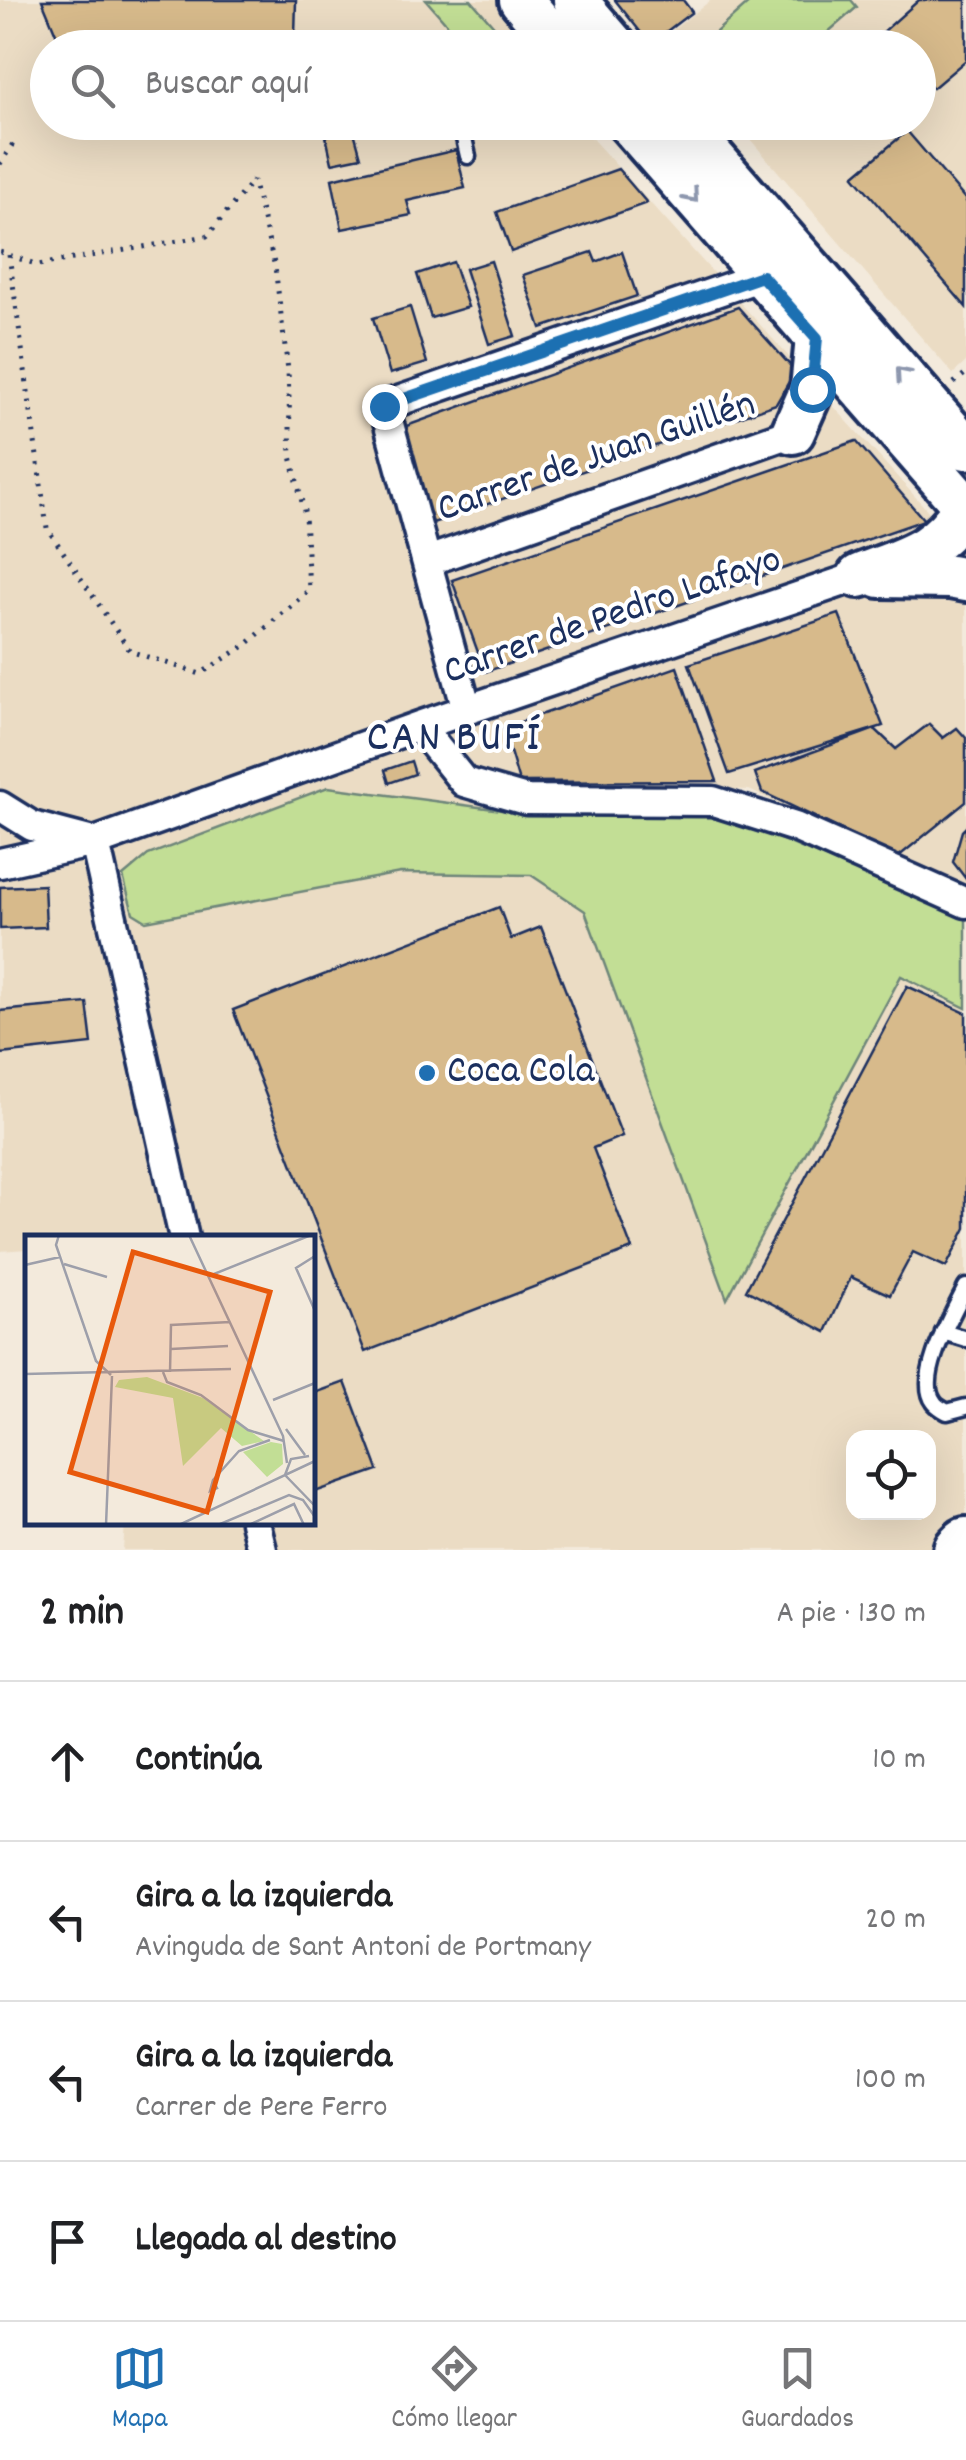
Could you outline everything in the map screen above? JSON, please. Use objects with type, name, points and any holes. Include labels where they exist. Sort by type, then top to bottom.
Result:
[{"type":"highway","points":[[959,1550],[966,1543]]},
{"type":"main road","points":[[520,0],[546,30]]},
{"type":"main road","points":[[575,0],[601,30]]},
{"type":"main road","points":[[644,140],[965,508],[946,535],[926,550],[859,576]]},
{"type":"main road","points":[[698,140],[966,448]]},
{"type":"main road","points":[[793,432],[812,389],[817,338]]},
{"type":"main road","points":[[793,432],[835,417],[878,409]]},
{"type":"main road","points":[[859,576],[950,576],[966,580]]},
{"type":"street","points":[[467,710],[384,406],[762,276]]},
{"type":"street","name":"Carrer de Juan Guillén","points":[[428,561],[793,432]]},
{"type":"street","name":"Carrer de Pedro Lafayo","points":[[0,863],[95,842],[859,576]]},
{"type":"street","points":[[420,726],[464,782],[526,800],[713,802],[795,827],[966,903]]},
{"type":"street","points":[[0,806],[32,826],[95,842],[183,1235]]},
{"type":"street","points":[[256,1525],[262,1550]]},
{"type":"lane","points":[[464,140],[468,156]]},
{"type":"lane","points":[[966,1287],[943,1332],[927,1380],[933,1402],[948,1412],[966,1407]]},
{"type":"lane","points":[[943,1332],[966,1339]]},
{"type":"path","points":[[0,164],[16,139]]},
{"type":"path","points":[[0,252],[38,264],[208,236],[253,180],[276,267],[288,370],[291,456],[306,515],[309,590],[246,646],[200,674],[130,651],[47,528],[8,255]]},
{"type":"path","points":[[952,385],[966,373]]},
{"type":"shaded area","points":[[0,0],[601,0],[624,30],[30,30],[30,140],[593,140],[966,553],[966,885],[749,790],[504,781],[509,811],[328,787],[146,921],[400,873],[531,875],[585,911],[727,1298],[901,976],[966,1008],[966,1526],[938,1550],[123,1550],[125,1525],[315,1525],[315,1235],[25,1235],[25,1249],[0,1251]]},
{"type":"shaded area","points":[[711,0],[966,0],[966,362],[953,374],[751,140],[936,140],[936,30],[673,30]]},
{"type":"green space","points":[[426,0],[471,0],[497,30],[452,30]]},
{"type":"green space","points":[[752,0],[851,0],[857,7],[831,30],[718,30]]},
{"type":"green space","points":[[328,787],[509,811],[725,816],[966,917],[966,1008],[901,976],[727,1299],[585,911],[531,875],[400,873],[146,921],[133,913],[123,876],[148,855]]},
{"type":"building","points":[[42,0],[296,0],[295,30],[54,30]]},
{"type":"building","points":[[615,0],[683,0],[692,12],[668,30],[639,30]]},
{"type":"building","points":[[919,0],[966,0],[966,60],[936,85],[936,30],[885,30]]},
{"type":"building","points":[[327,140],[356,140],[361,157],[332,163]]},
{"type":"building","points":[[896,140],[915,140],[966,200],[966,307],[854,176]]},
{"type":"building","points":[[456,150],[465,188],[407,201],[411,215],[342,229],[332,179]]},
{"type":"building","points":[[618,169],[647,203],[511,252],[497,212]]},
{"type":"building","points":[[592,252],[596,262],[622,252],[637,296],[541,328],[523,275]]},
{"type":"building","points":[[491,261],[515,336],[489,344],[465,269]]},
{"type":"building","points":[[453,262],[468,307],[431,318],[417,274]]},
{"type":"building","points":[[410,307],[427,363],[390,374],[373,318]]},
{"type":"building","points":[[738,307],[795,371],[776,404],[433,523],[398,429]]},
{"type":"building","points":[[856,441],[924,520],[485,672],[452,580]]},
{"type":"building","points":[[839,614],[883,726],[729,774],[689,664]]},
{"type":"building","points":[[677,667],[717,781],[519,782],[503,728]]},
{"type":"building","points":[[929,724],[943,738],[957,728],[966,738],[966,802],[898,857],[762,792],[755,773],[875,729],[896,749]]},
{"type":"building","points":[[411,761],[415,774],[389,783],[385,770]]},
{"type":"building","points":[[966,827],[966,879],[953,862]]},
{"type":"building","points":[[44,885],[46,927],[0,929],[0,887]]},
{"type":"building","name":"Coca Cola","points":[[499,907],[511,939],[541,927],[622,1136],[593,1148],[632,1249],[365,1352],[233,1010]]},
{"type":"building","points":[[907,986],[966,1013],[966,1228],[946,1267],[913,1252],[890,1295],[851,1277],[826,1332],[746,1290]]},
{"type":"building","points":[[87,1003],[92,1044],[0,1054],[0,1011]]},
{"type":"building","points":[[345,1382],[378,1470],[315,1492],[315,1393]]},
{"type":"place","name":"Coca Cola","points":[[427,1073]]},
{"type":"district","name":"CAN BUFÍ","points":[[454,740]]},
{"type":"route","points":[[384,406],[762,276],[817,338],[812,389]]}]
